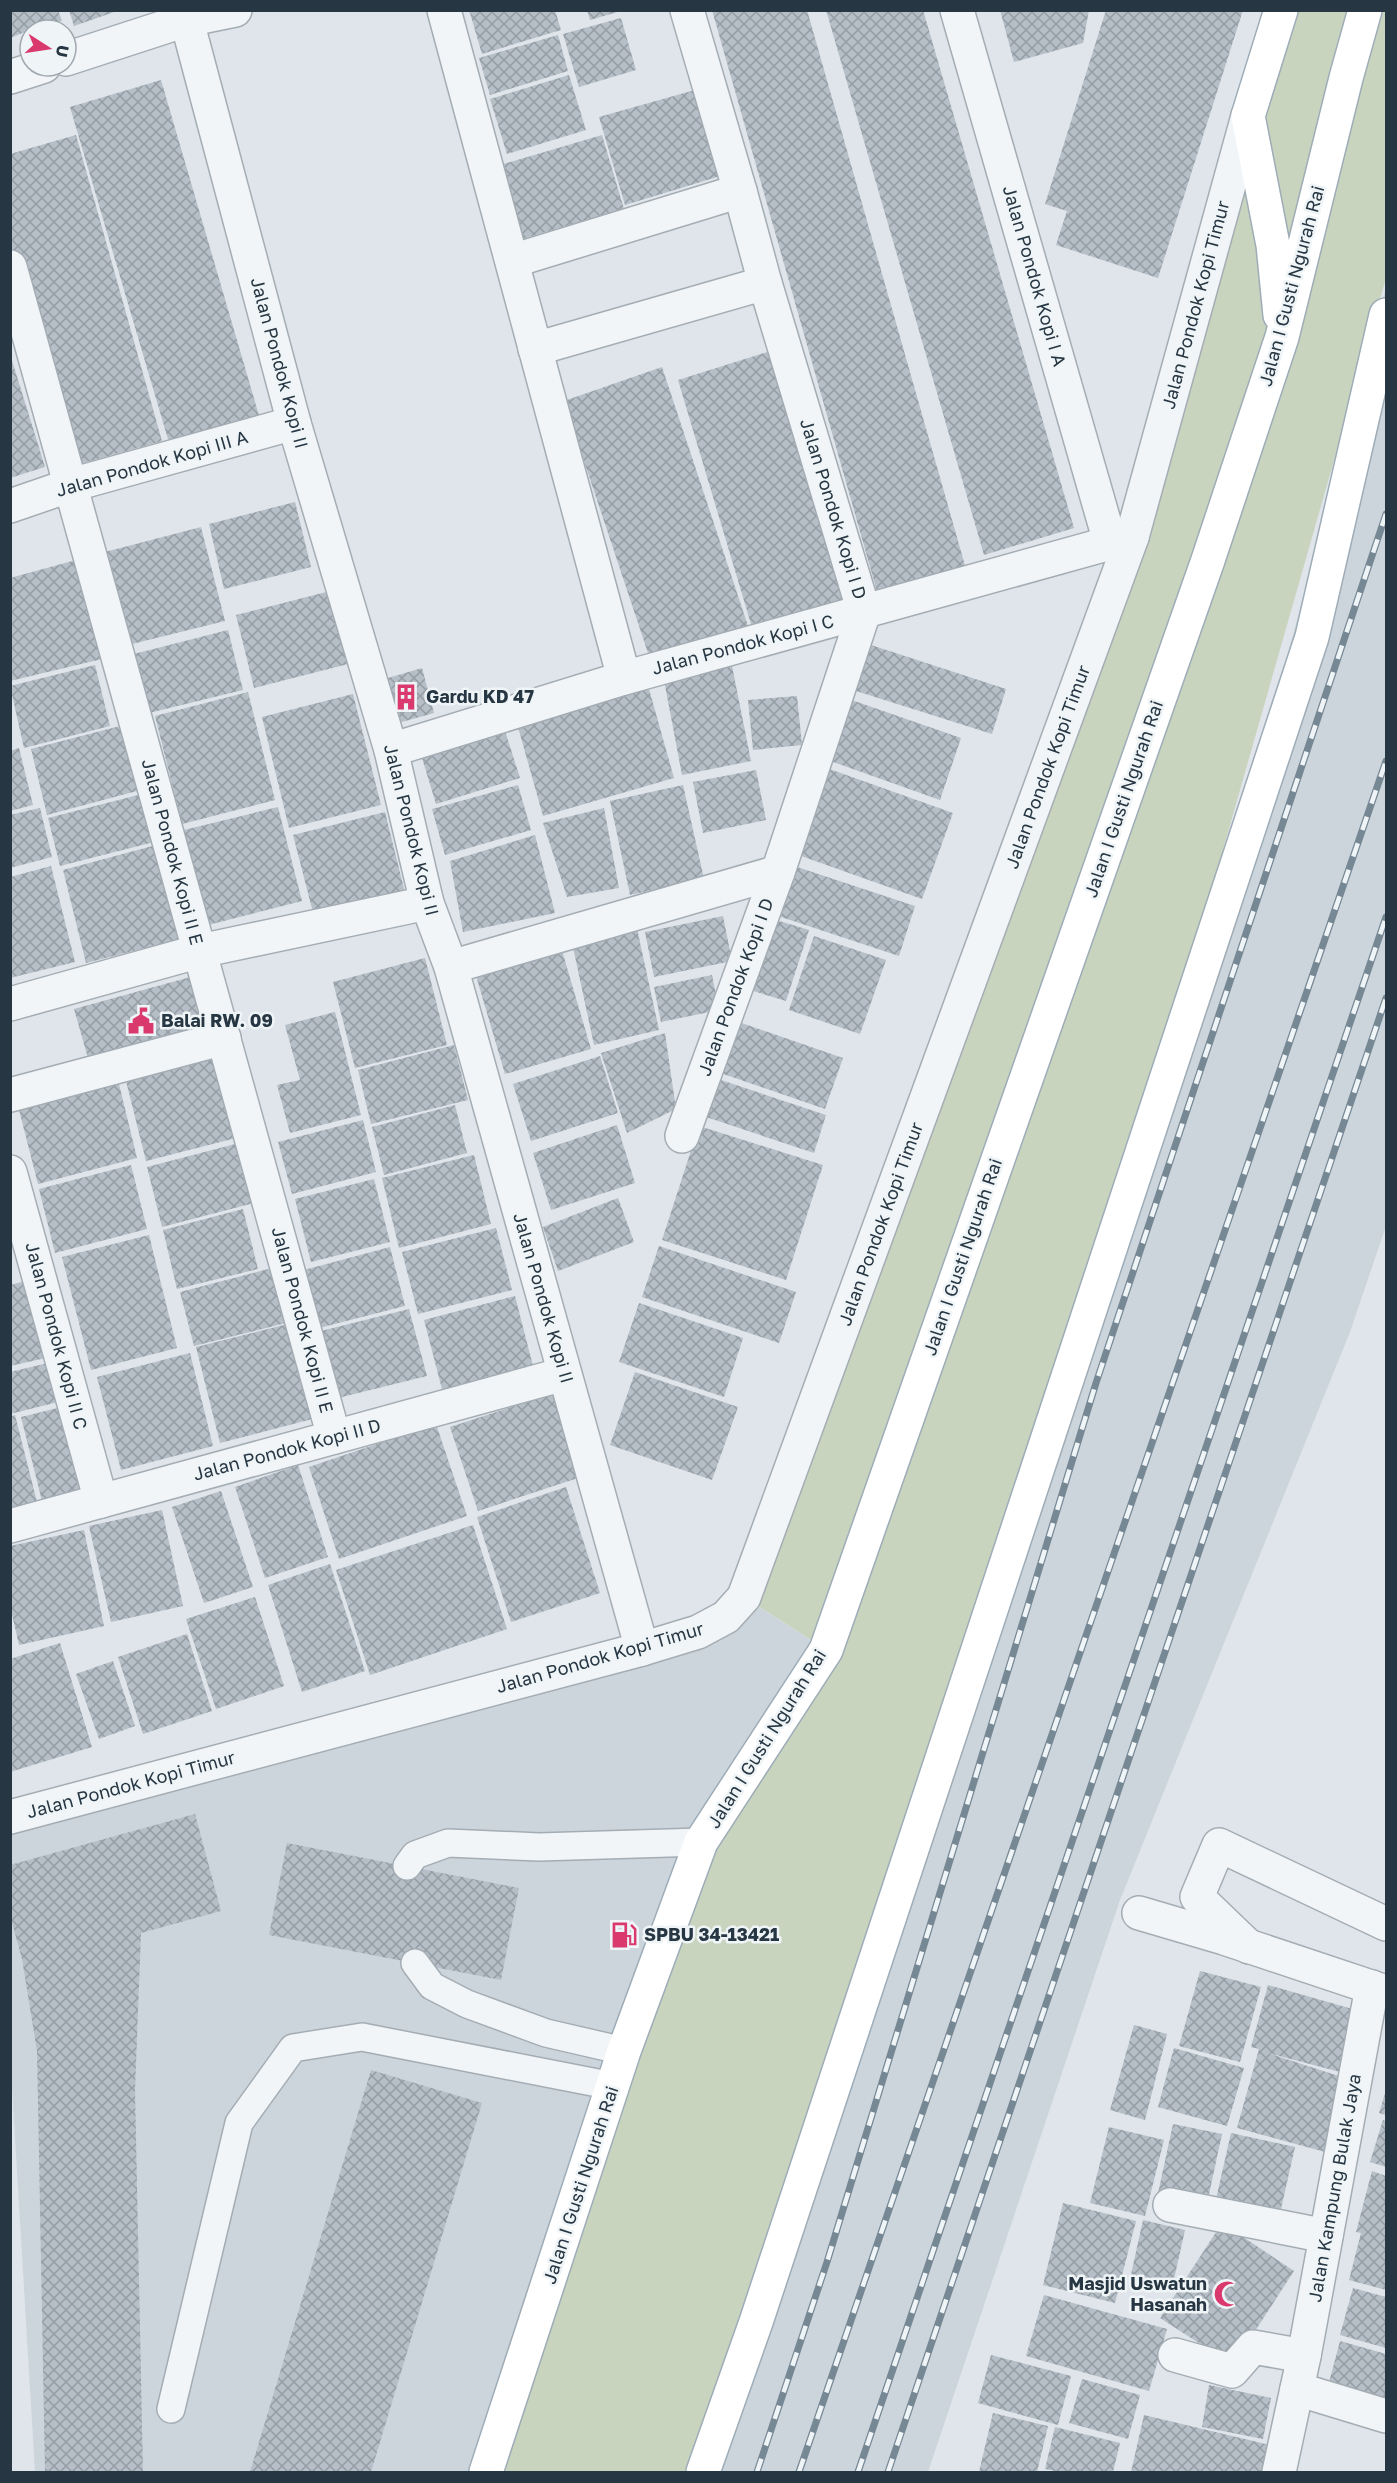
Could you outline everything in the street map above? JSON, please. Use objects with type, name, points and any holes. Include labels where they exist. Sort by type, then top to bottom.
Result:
[{"type":"main road","points":[[1281,10],[1248,116],[1273,245],[1282,337]]},
{"type":"main road","name":"Jalan I Gusti Ngurah Rai","points":[[486,2472],[624,2051],[701,1842],[826,1650],[1200,582],[1282,337],[1365,10]]},
{"type":"main road","points":[[703,2472],[764,2300],[1312,637],[1386,315]]},
{"type":"street","points":[[78,55],[185,15],[235,10]]},
{"type":"street","points":[[444,10],[624,678]]},
{"type":"street","name":"Jalan Pondok Kopi I D","points":[[682,1136],[777,872],[864,612],[765,283],[687,10]]},
{"type":"street","name":"Jalan Pondok Kopi I A","points":[[957,10],[1121,540]]},
{"type":"street","name":"Jalan Pondok Kopi II","points":[[185,15],[294,423],[391,750],[427,903],[451,967],[642,1649]]},
{"type":"street","name":"Jalan Pondok Kopi Timur","points":[[10,1817],[642,1649],[698,1632],[726,1617],[744,1597],[1121,540],[1248,116]]},
{"type":"street","points":[[512,261],[740,191]]},
{"type":"street","name":"Jalan Pondok Kopi II E","points":[[10,267],[334,1437]]},
{"type":"street","points":[[535,349],[765,283]]},
{"type":"street","name":"Jalan Pondok Kopi III A","points":[[10,506],[71,486],[294,423]]},
{"type":"street","name":"Jalan Pondok Kopi I C","points":[[391,750],[624,678],[1121,540]]},
{"type":"street","points":[[451,967],[777,872]]},
{"type":"street","points":[[10,1004],[200,951],[427,903]]},
{"type":"street","points":[[10,1095],[224,1038]]},
{"type":"street","name":"Jalan Pondok Kopi II C","points":[[10,1172],[101,1501]]},
{"type":"street","name":"Jalan Pondok Kopi II D","points":[[10,1526],[564,1374]]},
{"type":"street","points":[[1249,1947],[1197,1897],[1219,1845],[1386,1924]]},
{"type":"street","points":[[1139,1913],[1379,1990]]},
{"type":"street","name":"Jalan Kampung Bulak Jaya","points":[[1279,2472],[1304,2356],[1326,2236],[1379,1990]]},
{"type":"street","points":[[1170,2205],[1326,2236]]},
{"type":"street","points":[[1175,2355],[1232,2371],[1253,2347],[1304,2356]]},
{"type":"street","points":[[1297,2389],[1386,2416]]},
{"type":"lane","points":[[407,1866],[415,1855],[448,1843],[539,1847],[701,1842]]},
{"type":"lane","points":[[415,1963],[432,1986],[467,2004],[546,2033],[624,2051]]},
{"type":"lane","points":[[171,2409],[239,2123],[293,2048],[362,2037],[613,2086]]},
{"type":"shaded area","points":[[1386,288],[1386,1226],[1350,1332],[1120,1900],[928,2472],[717,2472],[1205,963]]},
{"type":"shaded area","points":[[744,1597],[826,1650],[486,2472],[35,2472],[11,2071],[10,1817],[642,1649]]},
{"type":"green space","points":[[1281,11],[1386,11],[1386,278],[1102,1274],[717,2472],[486,2472],[701,1842],[825,1649],[744,1597],[1055,747]]},
{"type":"building","points":[[10,10],[58,10],[61,18],[18,18],[18,35],[10,38]]},
{"type":"building","points":[[69,10],[117,10],[78,25],[78,18],[72,18]]},
{"type":"building","points":[[469,10],[555,10],[561,30],[482,54]]},
{"type":"building","points":[[587,10],[621,10],[621,11],[590,20]]},
{"type":"building","points":[[712,10],[807,10],[966,569],[878,595]]},
{"type":"building","points":[[826,10],[923,10],[1074,528],[984,555]]},
{"type":"building","points":[[1000,10],[1089,10],[1083,43],[1014,62]]},
{"type":"building","points":[[1106,10],[1243,10],[1158,278],[1056,245],[1067,211],[1045,204]]},
{"type":"building","points":[[621,18],[636,70],[579,87],[563,34]]},
{"type":"building","points":[[558,35],[568,71],[490,95],[479,58]]},
{"type":"building","points":[[569,75],[586,130],[507,154],[490,99]]},
{"type":"building","points":[[161,80],[260,419],[170,446],[70,107]]},
{"type":"building","points":[[702,88],[727,174],[625,205],[599,117]]},
{"type":"building","points":[[76,135],[162,441],[69,467],[10,258],[10,154]]},
{"type":"building","points":[[602,135],[624,209],[522,239],[500,165]]},
{"type":"building","points":[[777,349],[852,605],[754,634],[678,380]]},
{"type":"building","points":[[10,354],[45,467],[10,478]]},
{"type":"building","points":[[662,367],[750,632],[652,665],[564,401]]},
{"type":"building","points":[[295,502],[311,567],[224,589],[209,524]]},
{"type":"building","points":[[201,527],[225,621],[128,645],[105,552]]},
{"type":"building","points":[[76,560],[102,659],[10,681],[10,578]]},
{"type":"building","points":[[334,590],[352,663],[254,688],[236,615]]},
{"type":"building","points":[[228,630],[243,690],[149,713],[134,654]]},
{"type":"building","points":[[868,644],[1006,689],[992,734],[853,690]]},
{"type":"building","points":[[731,661],[751,761],[682,775],[663,675]]},
{"type":"building","points":[[95,665],[110,726],[24,748],[10,686]]},
{"type":"building","name":"Gardu KD 47","points":[[422,668],[434,713],[391,725],[378,681]]},
{"type":"building","points":[[649,689],[674,778],[543,816],[518,727]]},
{"type":"building","points":[[248,692],[275,800],[182,824],[155,716]]},
{"type":"building","points":[[353,694],[381,805],[289,828],[262,717]]},
{"type":"building","points":[[797,696],[802,745],[753,750],[748,700]]},
{"type":"building","points":[[843,697],[961,738],[940,800],[822,758]]},
{"type":"building","points":[[120,726],[137,791],[47,815],[31,749]]},
{"type":"building","points":[[505,731],[520,778],[436,804],[422,758]]},
{"type":"building","points":[[19,748],[33,805],[10,811],[10,751]]},
{"type":"building","points":[[821,766],[953,813],[922,899],[790,852]]},
{"type":"building","points":[[756,770],[766,820],[703,833],[693,782]]},
{"type":"building","points":[[518,785],[531,830],[445,855],[432,809]]},
{"type":"building","points":[[683,785],[704,879],[630,895],[610,801]]},
{"type":"building","points":[[146,793],[158,841],[60,866],[48,818]]},
{"type":"building","points":[[278,807],[302,901],[208,925],[184,830]]},
{"type":"building","points":[[40,808],[52,857],[10,868],[10,815]]},
{"type":"building","points":[[604,808],[619,888],[567,897],[543,823]]},
{"type":"building","points":[[385,812],[407,901],[316,924],[293,835]]},
{"type":"building","points":[[535,835],[555,913],[463,932],[450,861]]},
{"type":"building","points":[[160,844],[184,938],[86,963],[63,870]]},
{"type":"building","points":[[785,863],[915,906],[899,956],[769,913]]},
{"type":"building","points":[[51,866],[75,962],[10,978],[10,877]]},
{"type":"building","points":[[723,916],[732,961],[654,977],[645,932]]},
{"type":"building","points":[[773,919],[809,930],[786,1001],[750,990]]},
{"type":"building","points":[[636,924],[659,1030],[594,1045],[571,938]]},
{"type":"building","points":[[814,936],[886,960],[860,1034],[789,1010]]},
{"type":"building","points":[[560,944],[591,1049],[505,1074],[474,969]]},
{"type":"building","points":[[425,958],[447,1045],[355,1068],[333,982]]},
{"type":"building","points":[[712,975],[719,1010],[661,1022],[654,987]]},
{"type":"building","name":"Balai RW. 09","points":[[194,976],[209,1032],[90,1065],[74,1009]]},
{"type":"building","points":[[335,1012],[361,1115],[290,1133],[277,1085],[300,1080],[285,1025]]},
{"type":"building","points":[[730,1019],[843,1058],[825,1109],[712,1070]]},
{"type":"building","points":[[665,1033],[676,1109],[627,1133],[601,1053]]},
{"type":"building","points":[[454,1045],[468,1100],[371,1124],[358,1070]]},
{"type":"building","points":[[218,1049],[240,1137],[146,1161],[124,1073]]},
{"type":"building","points":[[600,1056],[618,1113],[531,1141],[513,1084]]},
{"type":"building","points":[[712,1077],[826,1115],[814,1153],[700,1115]]},
{"type":"building","points":[[118,1080],[137,1158],[38,1184],[18,1106]]},
{"type":"building","points":[[455,1105],[467,1153],[384,1175],[372,1127]]},
{"type":"building","points":[[363,1120],[376,1172],[292,1194],[278,1142]]},
{"type":"building","points":[[617,1125],[635,1183],[551,1210],[533,1153]]},
{"type":"building","points":[[699,1126],[823,1165],[786,1280],[662,1240]]},
{"type":"building","points":[[239,1143],[254,1203],[162,1227],[147,1167]]},
{"type":"building","points":[[474,1155],[491,1224],[399,1248],[382,1178]]},
{"type":"building","points":[[131,1165],[147,1229],[55,1253],[39,1189]]},
{"type":"building","points":[[374,1179],[390,1242],[311,1262],[295,1199]]},
{"type":"building","points":[[618,1198],[634,1242],[558,1271],[543,1227]]},
{"type":"building","points":[[243,1209],[258,1269],[177,1289],[163,1230]]},
{"type":"building","points":[[496,1228],[512,1290],[418,1314],[402,1252]]},
{"type":"building","points":[[149,1235],[177,1348],[91,1370],[62,1257]]},
{"type":"building","points":[[659,1246],[796,1292],[779,1343],[642,1297]]},
{"type":"building","points":[[390,1247],[405,1306],[319,1328],[304,1270]]},
{"type":"building","points":[[272,1268],[286,1323],[194,1346],[180,1292]]},
{"type":"building","points":[[26,1281],[46,1358],[10,1366],[10,1285]]},
{"type":"building","points":[[515,1296],[534,1370],[443,1393],[424,1320]]},
{"type":"building","points":[[639,1303],[743,1338],[724,1397],[619,1362]]},
{"type":"building","points":[[409,1309],[427,1376],[338,1398],[321,1331]]},
{"type":"building","points":[[292,1323],[316,1418],[220,1443],[196,1347]]},
{"type":"building","points":[[190,1353],[213,1446],[121,1470],[97,1377]]},
{"type":"building","points":[[48,1363],[58,1402],[10,1414],[10,1372]]},
{"type":"building","points":[[635,1372],[738,1407],[712,1480],[610,1445]]},
{"type":"building","points":[[554,1393],[581,1477],[478,1511],[450,1427]]},
{"type":"building","points":[[70,1405],[92,1492],[43,1505],[21,1417]]},
{"type":"building","points":[[15,1415],[38,1506],[10,1513],[10,1417]]},
{"type":"building","points":[[436,1424],[467,1516],[339,1559],[309,1467]]},
{"type":"building","points":[[298,1465],[328,1557],[265,1578],[235,1487]]},
{"type":"building","points":[[566,1487],[600,1593],[511,1622],[477,1517]]},
{"type":"building","points":[[221,1491],[253,1587],[204,1603],[172,1507]]},
{"type":"building","points":[[162,1510],[183,1606],[111,1622],[89,1526]]},
{"type":"building","points":[[473,1525],[507,1629],[370,1675],[336,1570]]},
{"type":"building","points":[[84,1530],[104,1626],[19,1645],[10,1606],[10,1546]]},
{"type":"building","points":[[330,1564],[365,1671],[302,1692],[268,1585]]},
{"type":"building","points":[[255,1597],[284,1686],[216,1709],[186,1619]]},
{"type":"building","points":[[187,1634],[212,1711],[143,1734],[118,1657]]},
{"type":"building","points":[[60,1643],[92,1747],[10,1772],[10,1659]]},
{"type":"building","points":[[113,1661],[135,1726],[99,1739],[76,1674]]},
{"type":"building","points":[[195,1814],[221,1911],[141,1933],[135,2090],[143,2472],[45,2472],[37,2051],[22,1959],[10,1915],[10,1865]]},
{"type":"building","points":[[287,1843],[519,1888],[501,1980],[269,1935]]},
{"type":"building","points":[[1200,1971],[1261,1987],[1240,2062],[1179,2046]]},
{"type":"building","points":[[1268,1985],[1363,2012],[1355,2076],[1268,2053],[1351,2080],[1340,2156],[1237,2128],[1259,2049],[1251,2047]]},
{"type":"building","points":[[1134,2025],[1167,2034],[1145,2120],[1110,2110]]},
{"type":"building","points":[[1174,2048],[1244,2068],[1227,2126],[1158,2107]]},
{"type":"building","points":[[371,2070],[482,2103],[371,2472],[250,2472]]},
{"type":"building","points":[[1386,2090],[1386,2115],[1379,2113]]},
{"type":"building","points":[[1383,2120],[1386,2121],[1386,2167],[1370,2162]]},
{"type":"building","points":[[1173,2124],[1222,2134],[1206,2208],[1157,2198]]},
{"type":"building","points":[[1109,2127],[1164,2140],[1145,2216],[1090,2203]]},
{"type":"building","points":[[1231,2133],[1295,2147],[1278,2222],[1214,2208]]},
{"type":"building","points":[[1372,2171],[1386,2176],[1386,2290],[1349,2280],[1361,2233],[1356,2232]]},
{"type":"building","points":[[1063,2203],[1136,2221],[1115,2303],[1043,2285]]},
{"type":"building","points":[[1143,2220],[1185,2230],[1172,2288],[1130,2279]]},
{"type":"building","name":"Masjid Uswatun Hasanah","points":[[1222,2223],[1294,2271],[1233,2365],[1160,2318]]},
{"type":"building","points":[[1353,2288],[1386,2297],[1386,2348],[1340,2335]]},
{"type":"building","points":[[1044,2295],[1167,2329],[1149,2391],[1026,2356]]},
{"type":"building","points":[[1340,2341],[1386,2354],[1386,2407],[1327,2390]]},
{"type":"building","points":[[991,2355],[1071,2376],[1058,2425],[978,2403]]},
{"type":"building","points":[[1082,2379],[1140,2395],[1128,2439],[1069,2423]]},
{"type":"building","points":[[1209,2385],[1271,2398],[1263,2439],[1202,2427]]},
{"type":"building","points":[[993,2413],[1048,2426],[1037,2472],[979,2472]]},
{"type":"building","points":[[1144,2415],[1282,2448],[1276,2472],[1131,2472]]},
{"type":"building","points":[[1055,2427],[1120,2443],[1113,2472],[1060,2472],[1045,2469]]},
{"type":"railway","points":[[757,2472],[827,2262],[1096,1383],[1386,514]]},
{"type":"railway","points":[[799,2472],[1386,761]]},
{"type":"railway","points":[[858,2472],[1386,917]]},
{"type":"railway","points":[[888,2472],[1386,998]]},
{"type":"place","name":"Gardu KD 47","points":[[406,697]]},
{"type":"place","name":"Balai RW. 09","points":[[141,1021]]},
{"type":"place","name":"SPBU 34-13421","points":[[624,1935]]},
{"type":"place","name":"Masjid Uswatun Hasanah","points":[[1227,2294]]}]
